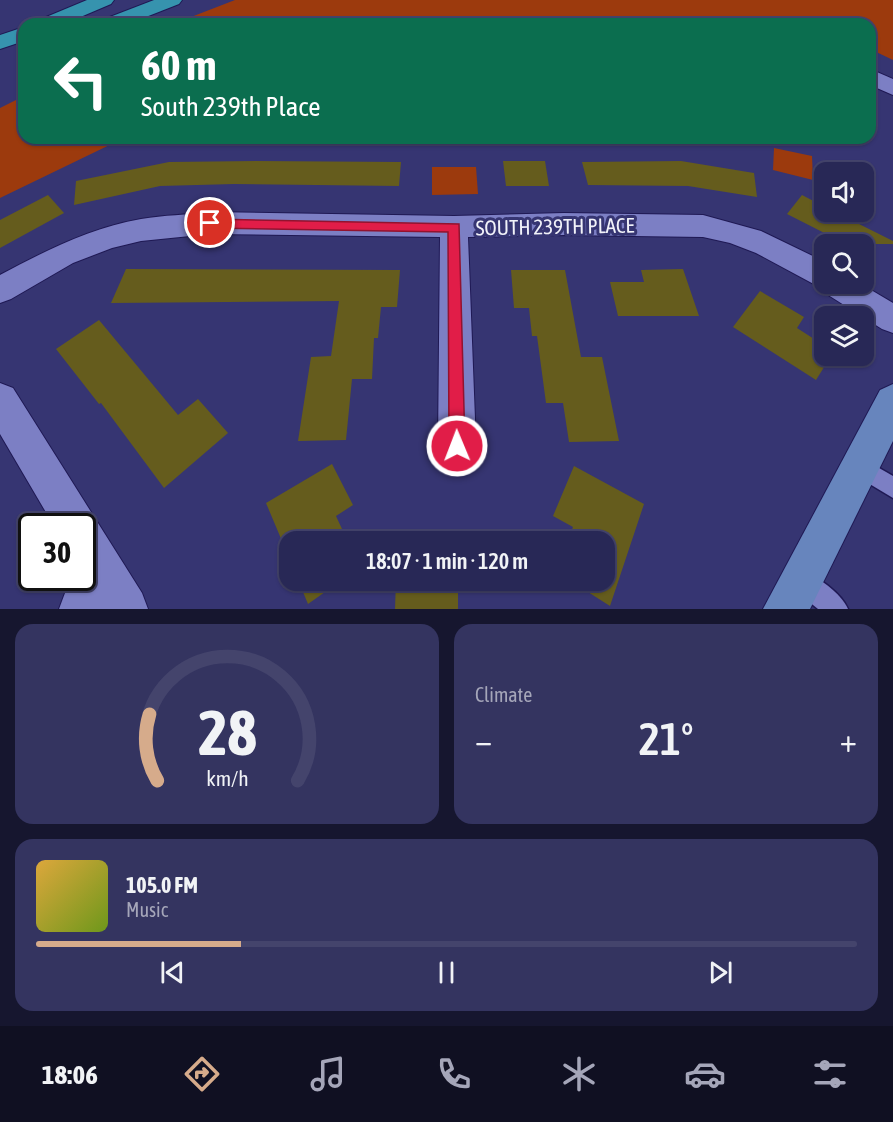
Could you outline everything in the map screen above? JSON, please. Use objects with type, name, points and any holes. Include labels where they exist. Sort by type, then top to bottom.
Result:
[{"type":"highway","points":[[60,18],[104,0]]},
{"type":"highway","points":[[125,18],[172,0]]},
{"type":"highway","points":[[0,43],[18,36]]},
{"type":"main road","points":[[793,595],[876,477],[893,402]]},
{"type":"street","points":[[876,79],[893,88]]},
{"type":"street","name":"SOUTH 239TH PLACE","points":[[0,290],[63,255],[107,238],[141,230],[210,223],[454,227],[564,224],[703,226],[723,229],[769,246],[814,270]]},
{"type":"street","points":[[454,227],[457,446]]},
{"type":"street","points":[[852,294],[893,319]]},
{"type":"street","points":[[0,400],[68,513]]},
{"type":"street","points":[[96,574],[106,600]]},
{"type":"lane","points":[[793,595],[836,609]]},
{"type":"shaded area","points":[[235,0],[893,0],[893,60],[876,52],[876,18],[188,18]]},
{"type":"shaded area","points":[[18,99],[18,144],[112,144],[0,198],[0,108]]},
{"type":"shaded area","points":[[774,148],[812,156],[813,180],[773,170]]},
{"type":"shaded area","points":[[432,167],[476,167],[478,194],[432,195]]},
{"type":"building","points":[[503,161],[545,161],[549,186],[506,186]]},
{"type":"building","points":[[681,161],[754,173],[757,197],[688,186],[588,185],[582,162]]},
{"type":"building","points":[[169,162],[401,162],[399,186],[234,184],[160,186],[74,205],[76,181]]},
{"type":"building","points":[[48,195],[64,213],[0,248],[0,220]]},
{"type":"building","points":[[802,195],[814,201],[814,222],[855,222],[893,241],[893,244],[874,244],[874,234],[826,234],[787,214]]},
{"type":"building","points":[[126,269],[400,270],[397,307],[381,307],[378,338],[374,338],[372,379],[352,379],[346,440],[298,441],[311,357],[331,356],[339,301],[111,303]]},
{"type":"building","points":[[683,269],[699,316],[618,316],[610,282],[644,282],[641,270]]},
{"type":"building","points":[[511,270],[565,270],[581,357],[602,357],[619,441],[569,442],[563,403],[546,403],[537,336],[532,336],[529,308],[514,308]]},
{"type":"building","points":[[760,291],[804,317],[797,328],[814,339],[814,366],[825,366],[816,380],[733,327]]},
{"type":"building","points":[[99,320],[178,415],[198,399],[228,433],[164,488],[101,403],[99,404],[56,349]]},
{"type":"building","points":[[332,464],[353,505],[336,516],[343,531],[279,531],[279,534],[266,503]]},
{"type":"building","points":[[574,466],[644,504],[615,591],[615,531],[571,531],[573,527],[553,516]]},
{"type":"building","points":[[303,591],[326,591],[308,604]]},
{"type":"building","points":[[396,591],[458,591],[458,609],[395,609]]},
{"type":"building","points":[[586,591],[615,591],[610,606]]},
{"type":"route","points":[[210,223],[454,227],[457,446]]}]
